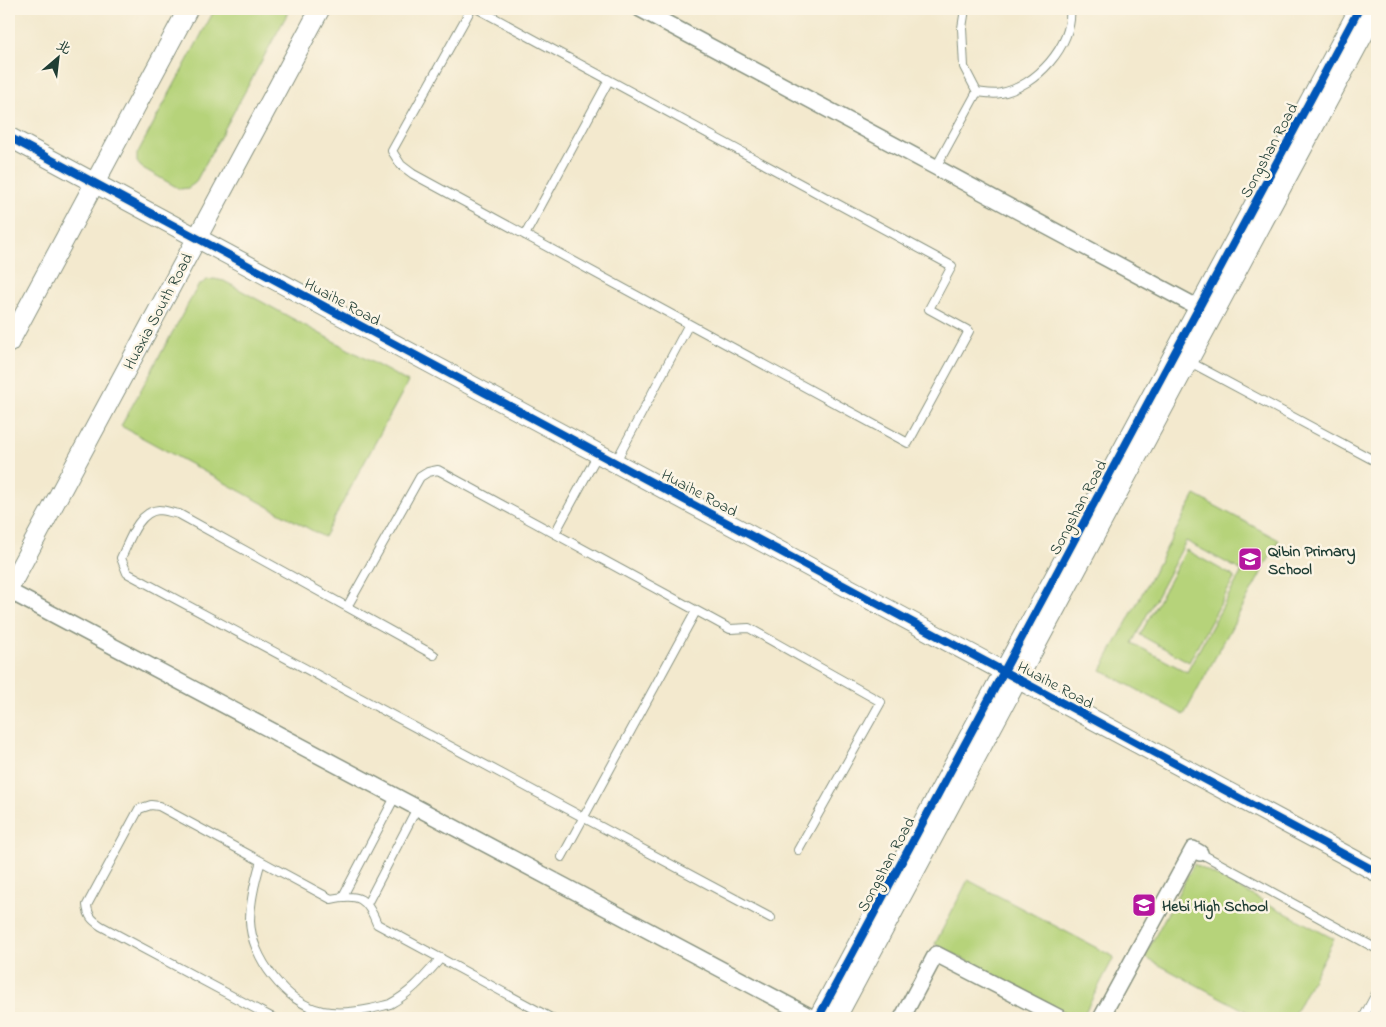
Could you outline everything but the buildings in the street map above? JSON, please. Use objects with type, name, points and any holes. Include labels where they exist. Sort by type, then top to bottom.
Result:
[{"type":"street","points":[[9,343],[188,9]]},
{"type":"street","name":"Huaxia South Road","points":[[9,588],[320,9]]},
{"type":"street","points":[[640,9],[1199,308]]},
{"type":"street","name":"Songshan Road","points":[[836,1018],[1199,308],[1359,9]]},
{"type":"street","name":"Songshan Road","points":[[818,1018],[1188,360],[1377,9]]},
{"type":"street","name":"Huaihe Road","points":[[9,137],[1377,872]]},
{"type":"street","points":[[9,592],[813,1018]]},
{"type":"street","points":[[1101,1018],[1193,850],[1200,853]]},
{"type":"street","points":[[902,1018],[936,954],[1060,1018]]},
{"type":"lane","points":[[471,9],[392,151],[401,165],[413,174],[524,235],[908,443],[969,331],[929,309],[952,266],[478,9]]},
{"type":"lane","points":[[965,9],[962,28],[964,67],[977,92]]},
{"type":"lane","points":[[977,92],[1000,94],[1026,83],[1045,68],[1057,53],[1067,35],[1071,18],[1070,9]]},
{"type":"lane","points":[[524,235],[609,80]]},
{"type":"lane","points":[[936,167],[977,92]]},
{"type":"lane","points":[[615,463],[689,324]]},
{"type":"lane","points":[[1188,360],[1377,462]]},
{"type":"lane","points":[[555,534],[598,454]]},
{"type":"lane","points":[[347,607],[420,477],[428,472],[438,470],[730,629],[749,628],[881,702],[798,850]]},
{"type":"lane","points":[[434,655],[178,514],[159,510],[147,513],[141,519],[120,558],[127,573],[771,918]]},
{"type":"lane","points":[[562,857],[696,611]]},
{"type":"lane","points":[[343,896],[395,796]]},
{"type":"lane","points":[[273,1018],[93,921],[88,914],[87,905],[139,809],[151,805],[159,806],[332,899],[343,896],[363,899],[371,909],[377,924],[548,1017]]},
{"type":"lane","points":[[367,904],[417,808]]},
{"type":"lane","points":[[1200,853],[1377,949]]},
{"type":"lane","points":[[260,861],[252,891],[250,922],[256,948],[276,981],[300,1001],[322,1011],[354,1013],[388,1005],[416,987],[441,958]]},
{"type":"lane","points":[[1363,1018],[1377,992]]},
{"type":"green space","points":[[215,9],[290,9],[195,183],[188,188],[180,189],[141,167],[137,162],[137,154]]},
{"type":"green space","points":[[207,280],[224,281],[408,382],[324,537],[121,426],[198,286]]},
{"type":"green space","points":[[1195,495],[1279,540],[1184,715],[1101,670]],"holes":[[[1186,541],[1242,571],[1187,672],[1132,643]]]},
{"type":"green space","points":[[1186,550],[1235,577],[1189,662],[1140,635]]},
{"type":"green space","points":[[1194,864],[1334,939],[1292,1018],[1259,1018],[1144,957]]},
{"type":"green space","points":[[968,880],[1114,957],[1082,1018],[1076,1018],[935,944]]},
{"type":"cycle path","points":[[818,1018],[1359,9]]},
{"type":"cycle path","points":[[9,137],[1377,872]]},
{"type":"place","name":"Qibin Primary School","points":[[1250,559]]},
{"type":"place","name":"Hebi High School","points":[[1144,905]]}]
